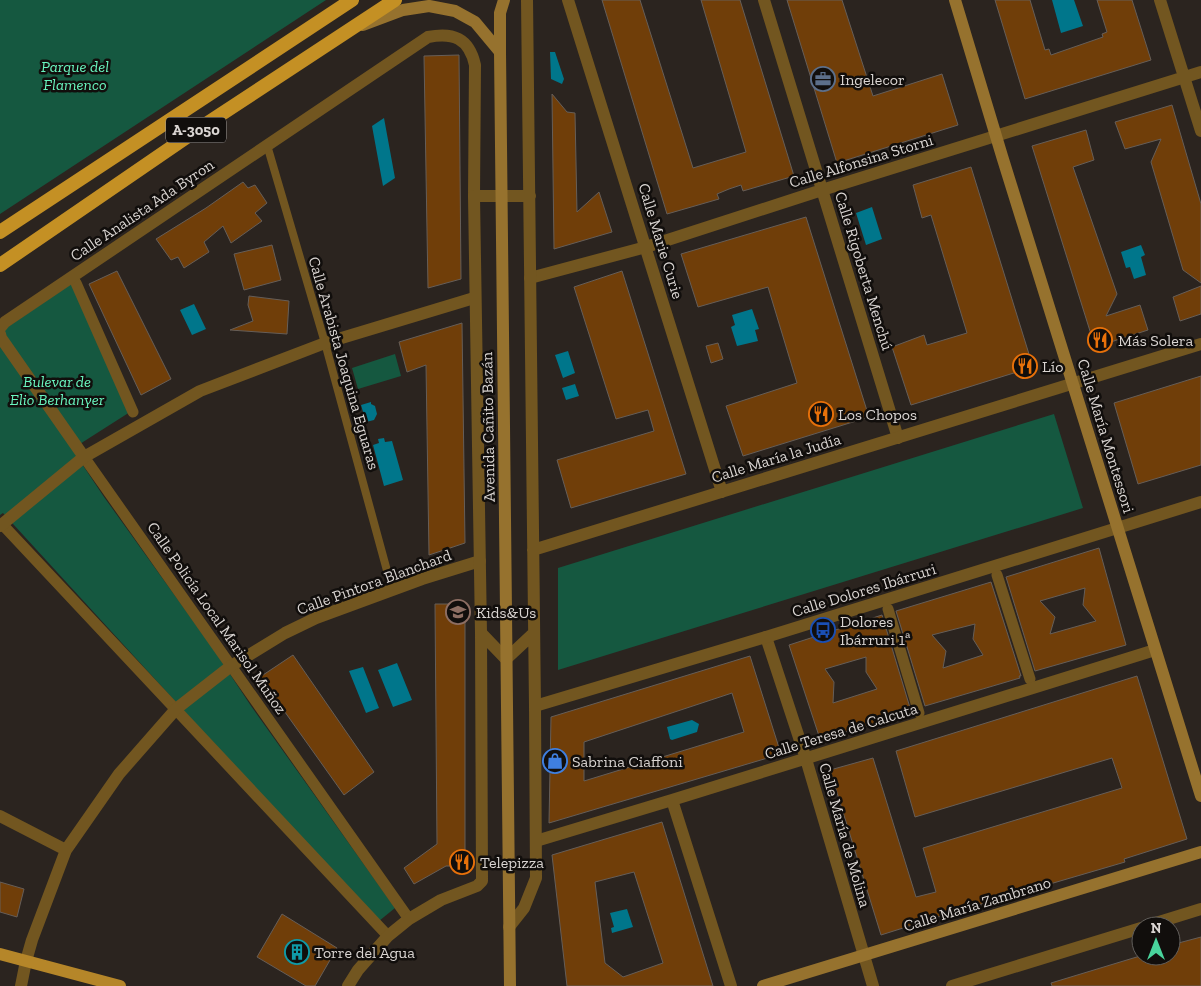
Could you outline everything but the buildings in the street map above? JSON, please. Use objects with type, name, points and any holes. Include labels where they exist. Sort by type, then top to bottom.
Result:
[{"type":"highway","name":"A-3050","points":[[0,232],[352,0]]},
{"type":"highway","name":"A-3050","points":[[0,265],[183,139],[395,0]]},
{"type":"main road","name":"Avenida Cañito Bazán","points":[[494,0],[500,13]]},
{"type":"main road","name":"Avenida Cañito Bazán","points":[[504,0],[500,13],[500,52],[510,986]]},
{"type":"main road","name":"Calle María Montessori","points":[[955,0],[1201,796]]},
{"type":"main road","points":[[349,30],[404,10],[428,6],[455,11],[474,22],[500,52]]},
{"type":"main road","name":"Calle María Zambrano","points":[[763,986],[1201,852]]},
{"type":"main road","points":[[0,954],[120,986]]},
{"type":"street","points":[[509,927],[524,908],[536,878],[527,0]]},
{"type":"street","name":"Calle Marie Curie","points":[[568,0],[722,492]]},
{"type":"street","name":"Calle Rigoberta Menchú","points":[[764,0],[898,438]]},
{"type":"street","points":[[1160,0],[1201,131]]},
{"type":"street","name":"Calle Analista Ada Byron","points":[[0,328],[5,322],[422,40],[441,34],[457,38]]},
{"type":"street","name":"Avenida Cañito Bazán","points":[[409,919],[441,900],[477,886],[480,884],[482,876],[481,633],[474,298],[475,65],[469,48],[457,38]]},
{"type":"street","name":"Calle Alfonsina Storni","points":[[530,278],[646,247],[1201,72]]},
{"type":"street","points":[[474,196],[530,196]]},
{"type":"street","points":[[76,283],[134,412]]},
{"type":"street","points":[[388,936],[1,524],[84,457],[200,391],[324,343],[474,298]]},
{"type":"street","name":"Calle Policía Local Marisol Muñoz","points":[[0,334],[84,457],[409,919]]},
{"type":"street","name":"Calle María la Judía","points":[[533,550],[1201,344]]},
{"type":"street","name":"Calle Dolores Ibárruri","points":[[535,706],[766,637],[1201,502]]},
{"type":"street","name":"Calle Pintora Blanchard","points":[[21,986],[26,961],[66,850],[119,774],[176,709],[231,666],[285,633],[316,618],[392,589],[480,561]]},
{"type":"street","points":[[996,575],[1030,679]]},
{"type":"street","points":[[888,609],[919,713]]},
{"type":"street","points":[[481,633],[506,659],[534,633]]},
{"type":"street","name":"Calle María de Molina","points":[[766,637],[806,759],[863,956],[874,986]]},
{"type":"street","name":"Calle Teresa de Calcuta","points":[[536,841],[1155,650]]},
{"type":"street","points":[[672,800],[731,986]]},
{"type":"street","points":[[0,816],[66,850]]},
{"type":"street","points":[[1178,916],[1201,909]]},
{"type":"street","points":[[348,986],[358,970],[388,936],[409,919]]},
{"type":"street","points":[[952,986],[1131,931]]},
{"type":"lane","name":"Calle Arabista Joaquina Eguaras","points":[[267,145],[392,589]]},
{"type":"green space","name":"Parque del Flamenco","points":[[0,0],[326,0],[0,214]]},
{"type":"green space","name":"Bulevar de Elio Berhanyer","points":[[71,284],[130,412],[72,449],[104,497],[214,650],[251,706],[395,908],[379,921],[3,513],[0,515],[0,332]]},
{"type":"green space","points":[[395,354],[401,376],[358,389],[352,368]]},
{"type":"green space","points":[[1054,414],[1083,508],[558,670],[558,568]]},
{"type":"water","points":[[1052,0],[1074,0],[1083,26],[1061,33]]},
{"type":"water","points":[[550,52],[555,52],[564,79],[562,84],[551,79]]},
{"type":"water","points":[[384,118],[395,178],[383,186],[372,126]]},
{"type":"water","points":[[872,207],[882,239],[866,245],[856,213]]},
{"type":"water","points":[[1141,245],[1145,255],[1141,257],[1146,275],[1134,279],[1130,267],[1126,268],[1121,252]]},
{"type":"water","points":[[194,304],[206,329],[192,335],[180,310]]},
{"type":"water","points":[[752,309],[759,329],[755,330],[758,341],[737,346],[731,327],[735,325],[732,315]]},
{"type":"water","points":[[568,351],[575,373],[563,378],[555,355]]},
{"type":"water","points":[[575,384],[579,396],[566,400],[562,388]]},
{"type":"water","points":[[371,402],[375,406],[377,414],[374,420],[366,422],[361,405]]},
{"type":"water","points":[[384,438],[385,442],[392,441],[403,480],[384,486],[373,445],[379,443],[378,439]]},
{"type":"water","points":[[397,663],[412,700],[393,707],[378,670]]},
{"type":"water","points":[[363,667],[379,708],[366,713],[349,671]]},
{"type":"water","points":[[692,720],[699,724],[697,732],[670,739],[667,727]]},
{"type":"water","points":[[627,909],[633,927],[612,933],[611,928],[614,927],[610,913]]},
{"type":"place","name":"Ingelecor","points":[[823,79]]},
{"type":"place","name":"Más Solera","points":[[1100,340]]},
{"type":"place","name":"Lío","points":[[1025,366]]},
{"type":"place","name":"Los Chopos","points":[[821,414]]},
{"type":"place","name":"Kids&Us","points":[[458,612]]},
{"type":"place","name":"Dolores Ibárruri 1ª","points":[[823,630]]},
{"type":"place","name":"Sabrina Ciaffoni","points":[[555,761]]},
{"type":"place","name":"Telepizza","points":[[462,862]]},
{"type":"place","name":"Torre del Agua","points":[[297,952]]}]
